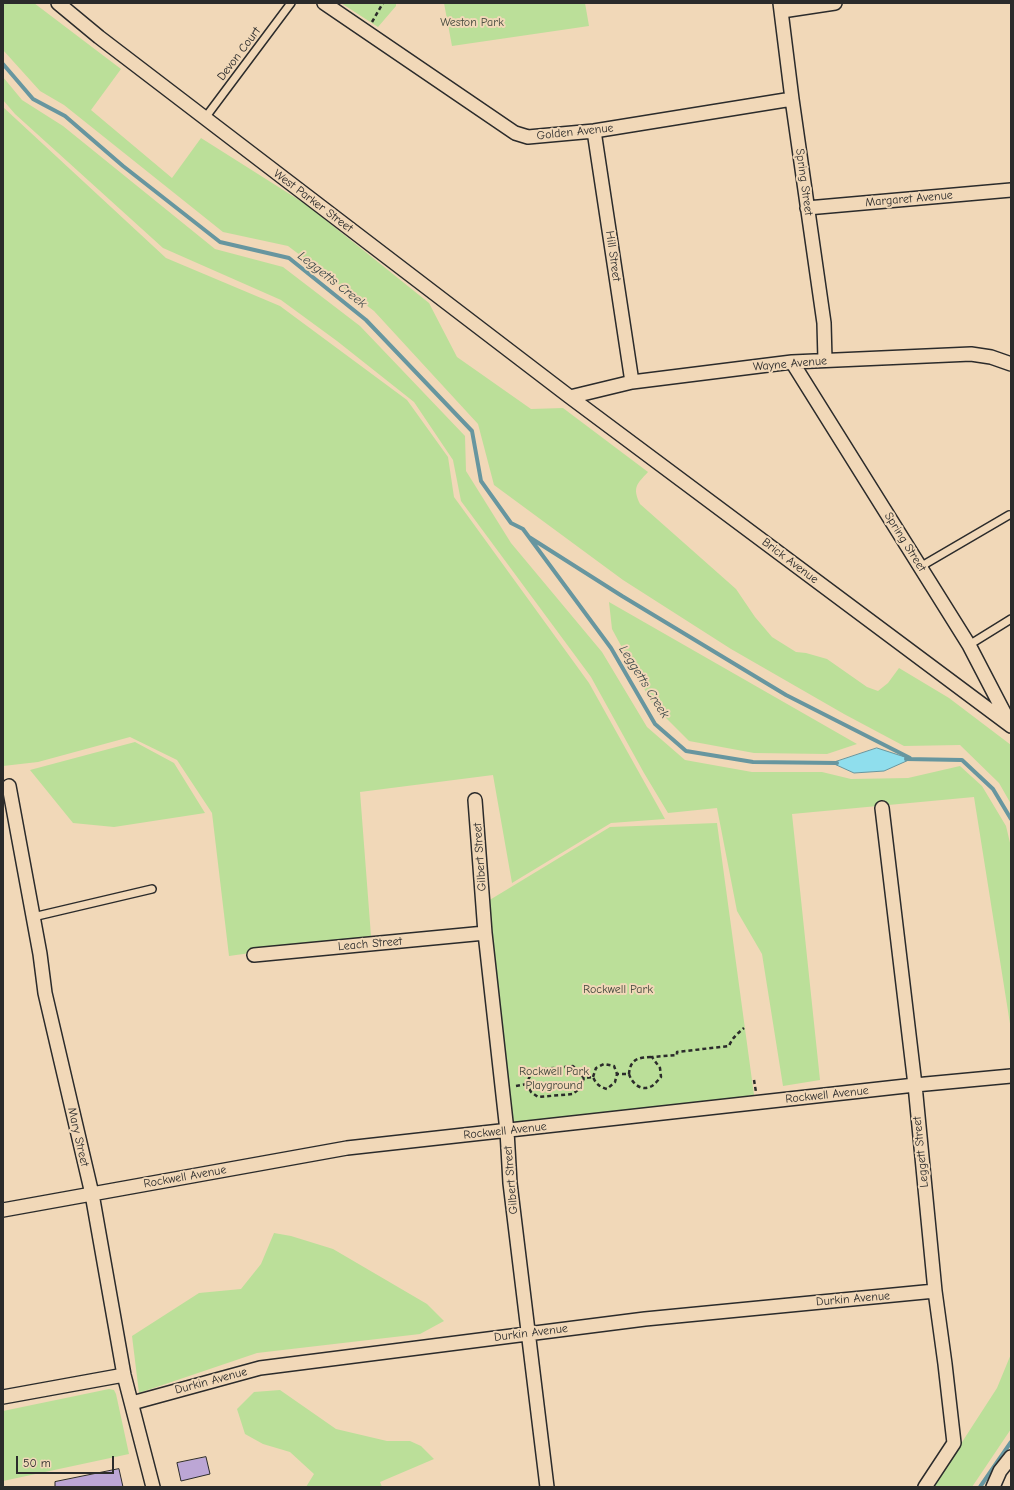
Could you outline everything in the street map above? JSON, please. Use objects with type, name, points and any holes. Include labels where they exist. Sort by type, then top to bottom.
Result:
[{"type":"street","name":"West Parker Street","points":[[58,3],[99,37],[570,397]]},
{"type":"street","name":"Golden Avenue","points":[[324,3],[515,133],[528,137],[594,131],[792,99]]},
{"type":"street","points":[[781,7],[835,3]]},
{"type":"street","name":"Spring Street","points":[[781,7],[792,99],[824,323],[825,360]]},
{"type":"street","name":"Hill Street","points":[[594,131],[632,382]]},
{"type":"street","name":"Margaret Avenue","points":[[807,208],[1011,190]]},
{"type":"street","name":"Wayne Avenue","points":[[570,397],[632,382],[792,362],[971,354],[991,357],[1011,364]]},
{"type":"street","name":"Spring Street","points":[[792,362],[969,645],[1011,726]]},
{"type":"street","name":"Brick Avenue","points":[[570,397],[1011,726]]},
{"type":"street","name":"Mary Street","points":[[9,786],[45,993],[92,1194],[124,1375],[153,1487]]},
{"type":"street","name":"Gilbert Street","points":[[476,800],[486,933],[507,1131],[510,1183],[547,1487]]},
{"type":"street","name":"Leggett Street","points":[[882,808],[914,1085],[934,1291],[945,1364],[954,1443],[925,1487]]},
{"type":"street","name":"Leach Street","points":[[254,955],[486,933]]},
{"type":"street","name":"Rockwell Avenue","points":[[3,1210],[347,1148],[914,1085],[1011,1076]]},
{"type":"street","name":"Durkin Avenue","points":[[132,1403],[260,1368],[645,1319],[934,1291]]},
{"type":"street","points":[[3,1397],[124,1375]]},
{"type":"street","points":[[993,1487],[1000,1471],[1011,1457]]},
{"type":"lane","name":"Devon Court","points":[[205,118],[291,3]]},
{"type":"lane","points":[[920,567],[1009,515]]},
{"type":"lane","points":[[969,645],[1011,619]]},
{"type":"lane","points":[[33,917],[152,889]]},
{"type":"path","points":[[369,27],[383,3]]},
{"type":"path","points":[[652,1057],[660,1068],[661,1077],[653,1086],[646,1088],[637,1086],[631,1080],[629,1074],[634,1061],[642,1057],[677,1055],[677,1052],[729,1046],[730,1041],[744,1028]]},
{"type":"path","points":[[604,1064],[614,1066],[618,1074],[615,1082],[607,1089],[600,1087],[593,1077],[596,1068],[604,1064]]},
{"type":"path","points":[[573,1066],[584,1078],[580,1088],[573,1094],[538,1097],[531,1092],[527,1084],[528,1078],[534,1070],[573,1066]]},
{"type":"path","points":[[618,1074],[629,1074]]},
{"type":"path","points":[[584,1078],[593,1077]]},
{"type":"path","points":[[516,1086],[527,1084]]},
{"type":"green space","points":[[3,3],[34,3],[121,69],[91,110],[172,178],[201,138],[307,205],[429,303],[457,357],[531,409],[563,408],[648,472],[637,486],[636,490],[640,504],[736,589],[755,617],[772,637],[796,652],[806,653],[827,659],[867,687],[878,691],[888,683],[899,668],[949,698],[1011,745],[1011,804],[999,783],[960,745],[904,746],[844,714],[731,649],[623,580],[494,485],[478,424],[374,311],[288,246],[223,232],[64,105],[40,91],[3,50]]},
{"type":"green space","points":[[341,3],[396,3],[396,6],[378,27]]},
{"type":"green space","name":"Weston Park","points":[[444,3],[585,3],[589,26],[452,46]]},
{"type":"green space","points":[[3,77],[22,100],[63,126],[215,249],[283,267],[360,326],[465,436],[466,471],[511,543],[602,652],[647,727],[685,760],[752,772],[822,772],[851,779],[908,778],[960,766],[982,786],[1006,826],[1011,847],[1011,1030],[974,797],[792,814],[820,1080],[783,1086],[762,954],[737,911],[717,808],[668,813],[591,677],[461,501],[453,460],[414,402],[337,341],[281,300],[163,248],[15,114],[3,100]]},
{"type":"green space","points":[[3,107],[166,258],[280,306],[407,400],[448,457],[454,497],[589,683],[665,819],[611,823],[512,883],[493,775],[360,792],[371,936],[229,956],[212,813],[177,760],[130,737],[38,762],[3,766]]},
{"type":"green space","points":[[609,602],[857,744],[827,754],[754,753],[689,741],[653,705],[612,629]]},
{"type":"green space","points":[[135,742],[174,763],[205,813],[114,827],[73,823],[30,770]]},
{"type":"green space","name":"Rockwell Park","points":[[717,823],[754,1095],[510,1128],[488,901],[610,827]]},
{"type":"green space","points":[[274,1233],[291,1236],[333,1249],[427,1304],[444,1321],[420,1334],[257,1353],[139,1393],[132,1336],[199,1293],[241,1289],[261,1264]]},
{"type":"green space","points":[[1011,1354],[1011,1429],[972,1487],[933,1487],[997,1388]]},
{"type":"green space","points":[[109,1389],[114,1390],[116,1394],[129,1454],[3,1481],[3,1411]]},
{"type":"green space","points":[[280,1390],[336,1429],[387,1441],[410,1441],[421,1446],[434,1459],[380,1482],[382,1487],[306,1487],[314,1474],[290,1452],[263,1444],[245,1434],[237,1409],[254,1392]]},
{"type":"water","points":[[877,748],[911,759],[884,771],[854,773],[832,763]]},
{"type":"building","points":[[206,1457],[210,1474],[181,1481],[177,1463]]},
{"type":"building","points":[[119,1469],[123,1487],[55,1487],[55,1482]]},
{"type":"waterway","name":"Leggetts Creek","points":[[3,64],[33,99],[65,116],[123,166],[220,242],[289,258],[366,320],[472,431],[481,481],[511,523],[523,529],[611,648],[655,724],[686,751],[753,762],[837,763]]},
{"type":"waterway","name":"Leggetts Creek","points":[[529,537],[622,596],[786,695],[910,758]]},
{"type":"waterway","name":"Leggetts Creek","points":[[906,759],[962,760],[993,789],[1011,819]]},
{"type":"waterway","name":"Leggetts Creek","points":[[980,1487],[1011,1442]]},
{"type":"park label","name":"Rockwell Park Playground","points":[[554,1079]]}]
